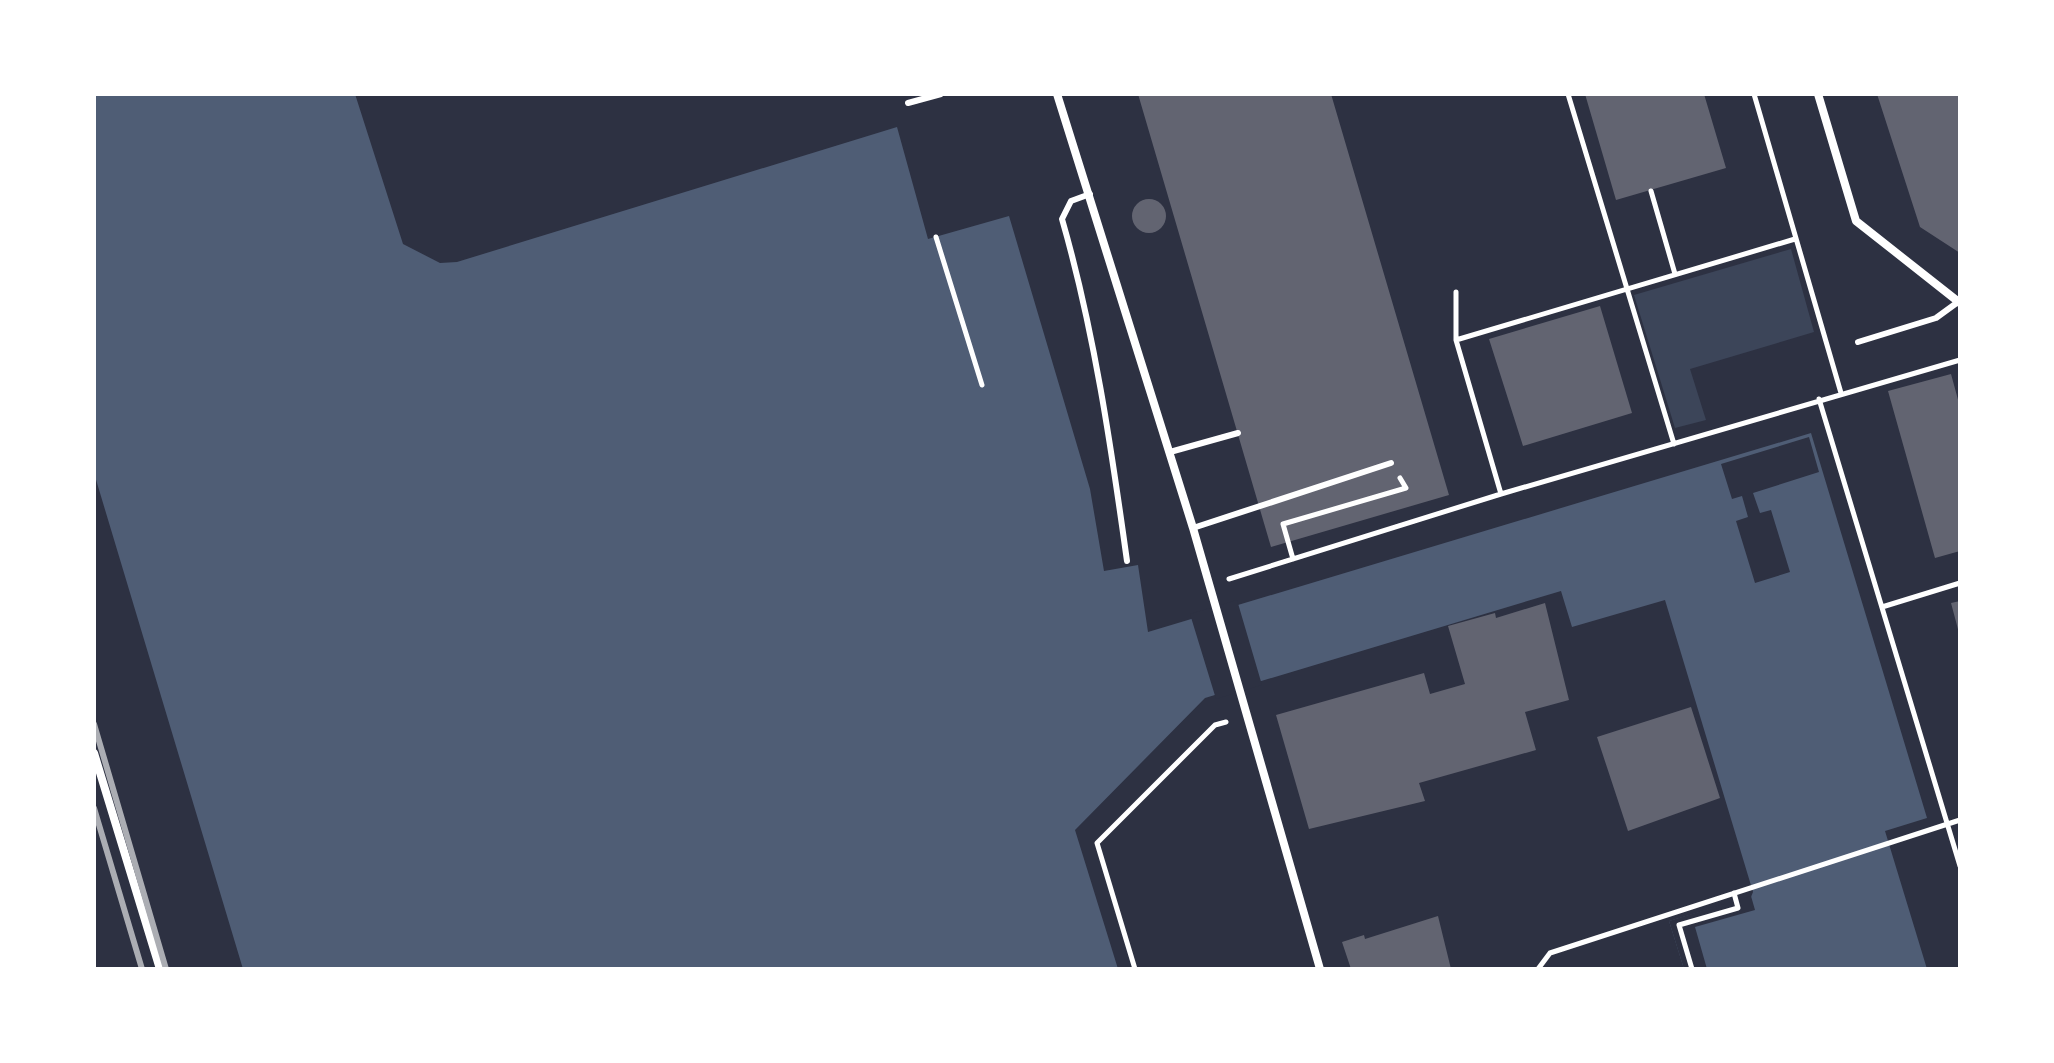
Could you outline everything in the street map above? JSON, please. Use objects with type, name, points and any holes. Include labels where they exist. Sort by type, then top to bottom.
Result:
[{"type":"street","points":[[1057,94],[1193,528],[1320,969]]},
{"type":"street","points":[[1818,94],[1856,221],[1959,302]]},
{"type":"street","points":[[94,753],[160,969]]},
{"type":"lane","points":[[908,103],[941,94]]},
{"type":"lane","points":[[1090,194],[1071,201],[1062,219],[1079,277],[1127,561]]},
{"type":"lane","points":[[1858,342],[1936,318],[1959,302]]},
{"type":"lane","points":[[1170,452],[1238,433]]},
{"type":"lane","points":[[1193,528],[1391,463]]},
{"type":"path","points":[[1568,94],[1674,444]]},
{"type":"path","points":[[1754,94],[1841,393]]},
{"type":"path","points":[[1651,191],[1675,274]]},
{"type":"path","points":[[936,237],[982,385]]},
{"type":"path","points":[[1456,340],[1795,239]]},
{"type":"path","points":[[1456,292],[1456,340],[1501,494]]},
{"type":"path","points":[[1209,585],[1501,494],[1960,360]]},
{"type":"path","points":[[1819,399],[1960,866]]},
{"type":"path","points":[[1293,559],[1283,524],[1406,488],[1391,463]]},
{"type":"path","points":[[1882,607],[1960,583]]},
{"type":"path","points":[[1135,969],[1097,843],[1215,725],[1246,716]]},
{"type":"path","points":[[1538,969],[1550,953],[1960,820]]},
{"type":"path","points":[[1692,969],[1679,925],[1738,908],[1737,892]]},
{"type":"shaded area","points":[[94,94],[355,94],[403,244],[440,263],[457,262],[897,127],[928,239],[1009,216],[1090,489],[1104,571],[1138,565],[1148,632],[1811,433],[1927,818],[1885,831],[1927,969],[1684,969],[1669,921],[1751,897],[1753,892],[1665,600],[1572,627],[1561,591],[1205,698],[1075,830],[1118,969],[243,969],[94,473]]},
{"type":"shaded area","points":[[1791,249],[1814,332],[1690,369],[1706,420],[1675,428],[1634,295]]},
{"type":"pier","points":[[1809,437],[1819,472],[1753,493],[1760,513],[1771,510],[1790,572],[1755,583],[1736,521],[1748,517],[1742,496],[1732,499],[1721,464]]},
{"type":"pier","points":[[1237,600],[1262,685],[1216,699],[1190,614]]},
{"type":"pier","points":[[1751,896],[1755,910],[1695,927],[1707,969],[1684,969],[1669,921]]},
{"type":"building","points":[[1138,94],[1331,94],[1449,495],[1271,547]]},
{"type":"building","points":[[1585,94],[1704,94],[1726,168],[1616,200]]},
{"type":"building","points":[[1877,94],[1960,94],[1960,253],[1920,227]]},
{"type":"building","points":[[1149,199],[1161,204],[1166,216],[1161,228],[1149,233],[1137,228],[1132,216],[1137,204]]},
{"type":"building","points":[[1600,306],[1632,413],[1523,446],[1489,339]]},
{"type":"building","points":[[1951,374],[1960,407],[1960,551],[1935,558],[1888,391]]},
{"type":"building","points":[[1960,601],[1960,633],[1959,633],[1951,603]]},
{"type":"building","points":[[1545,603],[1569,700],[1525,712],[1536,750],[1419,783],[1425,801],[1309,829],[1276,715],[1424,673],[1430,694],[1465,684],[1448,626],[1495,613],[1496,618]]},
{"type":"building","points":[[1691,707],[1720,798],[1628,831],[1597,737]]},
{"type":"building","points":[[1438,916],[1451,969],[1351,969],[1342,942],[1364,935],[1365,939]]},
{"type":"railway","points":[[94,724],[166,969]]},
{"type":"railway","points":[[94,808],[142,969]]}]
